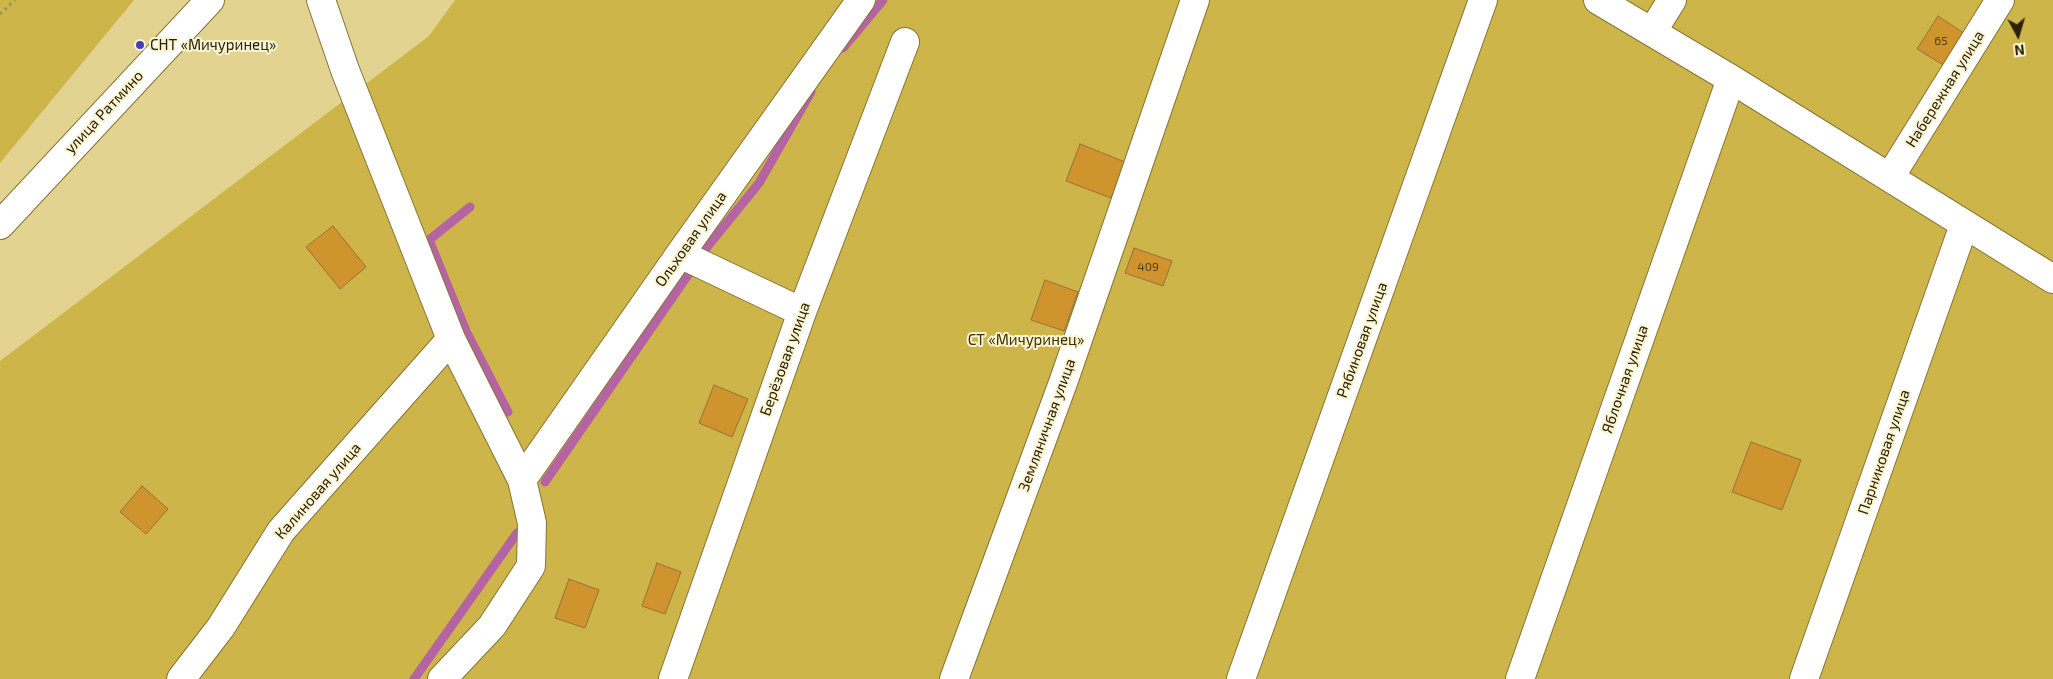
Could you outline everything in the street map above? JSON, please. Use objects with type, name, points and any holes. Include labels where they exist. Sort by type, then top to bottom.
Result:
[{"type":"street","name":"улица Ратмино","points":[[0,225],[210,0]]},
{"type":"street","points":[[321,0],[345,70],[452,339],[522,480],[532,523],[531,566],[492,626],[442,679]]},
{"type":"street","name":"Ольховая улица","points":[[522,480],[861,0]]},
{"type":"street","name":"Земляничная улица","points":[[954,679],[1064,380],[1195,0]]},
{"type":"street","name":"Рябиновая улица","points":[[1241,679],[1483,0]]},
{"type":"street","points":[[1598,0],[1890,177],[2053,279]]},
{"type":"street","points":[[1652,32],[1672,0]]},
{"type":"street","name":"Набережная улица","points":[[1890,177],[2000,0]]},
{"type":"street","name":"Берёзовая улица","points":[[672,679],[802,312],[905,42]]},
{"type":"street","name":"Яблочная улица","points":[[1520,679],[1731,80]]},
{"type":"street","name":"Парниковая улица","points":[[1804,679],[1964,225]]},
{"type":"street","points":[[680,254],[802,312]]},
{"type":"street","name":"Калиновая улица","points":[[181,679],[221,627],[281,531],[452,339]]},
{"type":"path","points":[[0,14],[15,0]]},
{"type":"green space","points":[[0,0],[134,0],[0,163]]},
{"type":"green space","name":"СТ «Мичуринец»","points":[[455,0],[2053,0],[2053,679],[0,679],[0,361],[429,36]]},
{"type":"building","points":[[1938,16],[1965,34],[1945,66],[1917,49]]},
{"type":"building","points":[[1080,144],[1125,162],[1111,198],[1066,181]]},
{"type":"building","points":[[333,226],[366,267],[340,289],[306,247]]},
{"type":"building","points":[[1134,248],[1172,261],[1163,286],[1125,273]]},
{"type":"building","points":[[1045,280],[1078,292],[1064,331],[1031,320]]},
{"type":"building","points":[[714,385],[748,399],[732,437],[699,423]]},
{"type":"building","points":[[1751,442],[1801,460],[1782,510],[1732,492]]},
{"type":"building","points":[[142,486],[168,509],[146,534],[120,512]]},
{"type":"building","points":[[657,563],[681,572],[665,614],[642,606]]},
{"type":"building","points":[[569,579],[599,590],[585,628],[555,618]]},
{"type":"waterway","points":[[843,48],[883,0]]},
{"type":"waterway","points":[[545,482],[708,246],[759,183],[811,92]]},
{"type":"waterway","points":[[470,207],[429,240],[466,331],[508,412]]},
{"type":"waterway","points":[[414,679],[517,533]]},
{"type":"place","name":"СНТ «Мичуринец»","points":[[140,45]]}]
